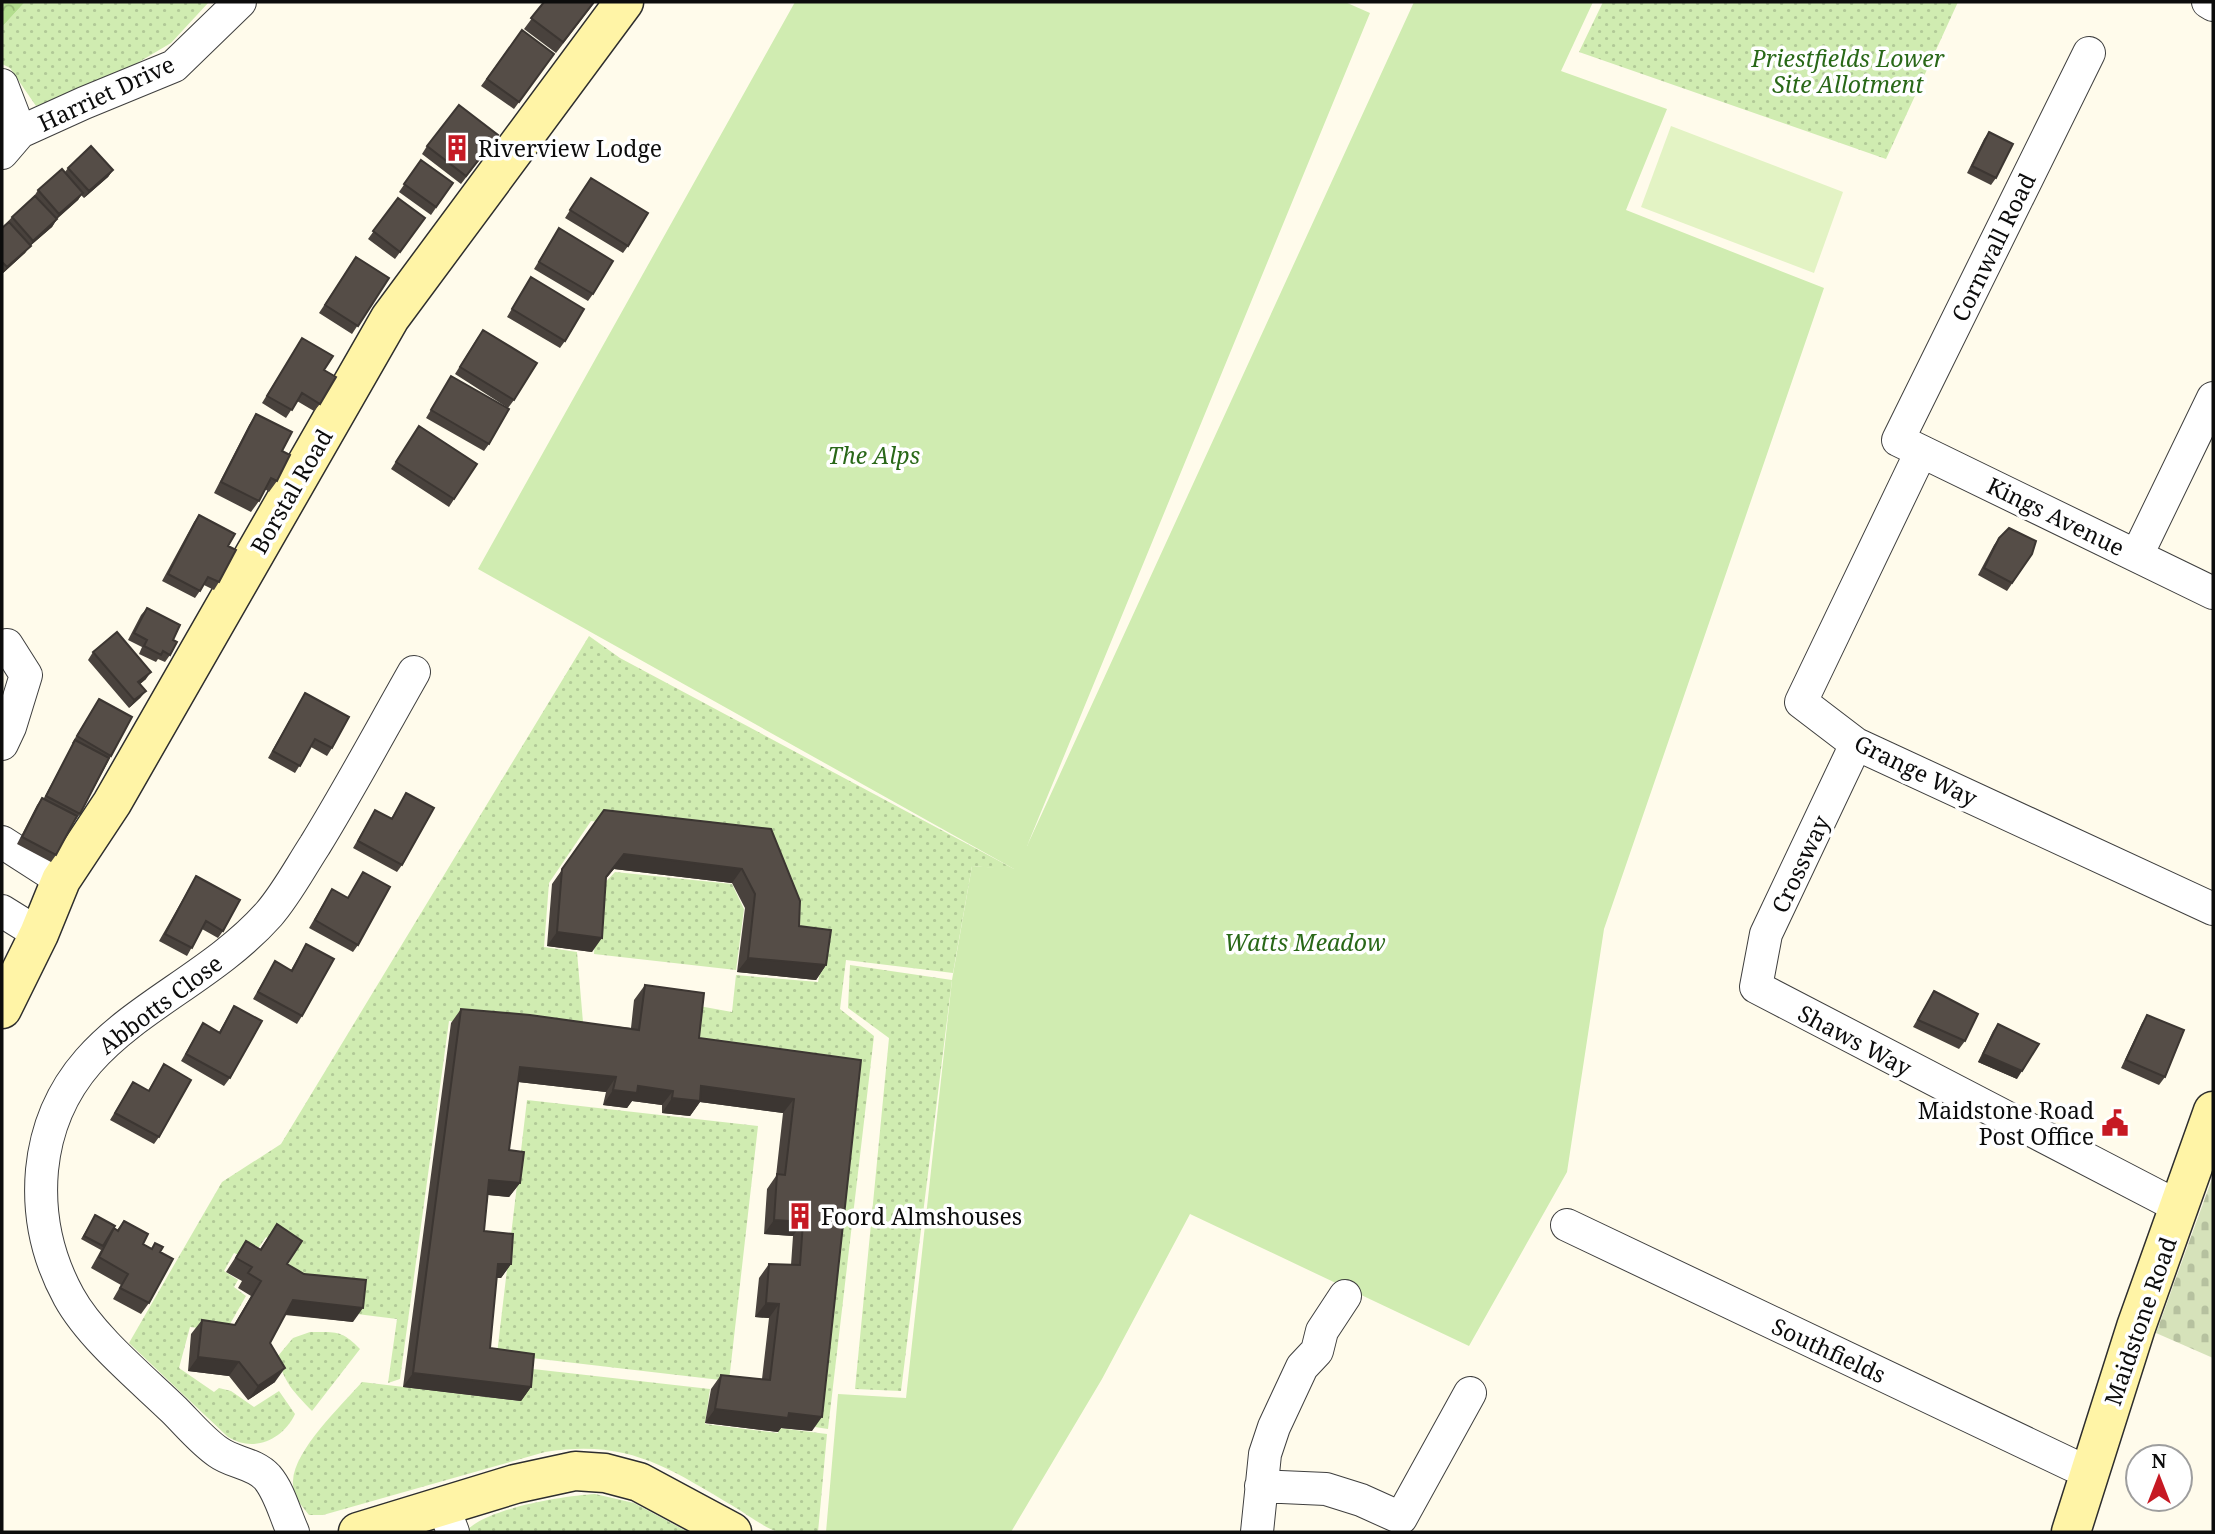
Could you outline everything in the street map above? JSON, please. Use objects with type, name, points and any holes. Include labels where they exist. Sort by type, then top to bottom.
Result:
[{"type":"street","name":"Harriet Drive","points":[[11,143],[84,103],[174,66],[240,2]]},
{"type":"street","name":"Borstal Road","points":[[2,1009],[39,934],[61,880],[112,803],[390,318],[624,2]]},
{"type":"street","points":[[2208,2],[2213,5]]},
{"type":"street","name":"Cornwall Road","points":[[1909,446],[2089,53]]},
{"type":"street","points":[[2,85],[11,143]]},
{"type":"street","points":[[2137,555],[2213,398]]},
{"type":"street","name":"Kings Avenue","points":[[1909,446],[2213,593]]},
{"type":"street","name":"Grange Way","points":[[1909,446],[1801,702],[1856,744],[2213,909]]},
{"type":"street","points":[[2,647],[7,645],[26,675],[2,744]]},
{"type":"street","name":"Abbotts Close","points":[[293,1532],[267,1477],[255,1468],[218,1452],[93,1332],[75,1308],[56,1269],[45,1236],[41,1206],[43,1162],[47,1138],[56,1112],[69,1086],[90,1058],[127,1024],[238,944],[279,902],[339,807],[414,672]]},
{"type":"street","name":"Crossway","points":[[1756,988],[1766,934],[1856,744]]},
{"type":"street","points":[[2,842],[61,880]]},
{"type":"street","points":[[2,911],[39,934]]},
{"type":"street","name":"Shaws Way","points":[[1756,988],[2179,1207]]},
{"type":"street","name":"Maidstone Road","points":[[2071,1532],[2136,1327],[2213,1111]]},
{"type":"street","name":"Southfields","points":[[1567,1226],[2091,1472]]},
{"type":"street","points":[[1257,1532],[1265,1454],[1286,1397],[1303,1367],[1317,1351],[1322,1331],[1345,1296]]},
{"type":"street","points":[[1261,1486],[1326,1489],[1361,1500],[1401,1518],[1470,1393]]},
{"type":"street","points":[[358,1532],[448,1519],[558,1474],[575,1471],[605,1473],[639,1482],[732,1532]]},
{"type":"green space","points":[[2,2],[25,2],[2,27]]},
{"type":"green space","points":[[25,2],[209,2],[171,43],[100,85],[36,106],[10,68],[2,64],[2,27]]},
{"type":"green space","name":"Watts Meadow","points":[[795,2],[1345,2],[1370,13],[1027,846],[1414,2],[1593,2],[1561,71],[1667,109],[1626,210],[1824,288],[1604,929],[1567,1172],[1469,1346],[1190,1214],[1102,1379],[1011,1532],[826,1532],[838,1394],[906,1398],[952,980],[972,866],[1014,869],[478,569]]},
{"type":"green space","name":"Priestfields Lower Site Allotment","points":[[1603,2],[1958,2],[1886,159],[1579,52]]},
{"type":"green space","points":[[1671,126],[1843,192],[1814,273],[1641,207]]},
{"type":"green space","points":[[589,636],[620,658],[1016,870],[972,866],[953,973],[846,960],[840,1009],[874,1036],[828,1429],[815,1427],[854,1072],[694,1050],[699,1006],[732,1012],[736,975],[818,982],[826,942],[793,937],[762,840],[591,821],[549,883],[544,947],[577,952],[584,1034],[449,1021],[400,1379],[388,1383],[397,1319],[357,1314],[281,1276],[294,1255],[266,1237],[250,1260],[234,1253],[224,1271],[238,1280],[234,1287],[246,1296],[226,1331],[190,1327],[179,1368],[214,1392],[219,1388],[231,1391],[254,1407],[279,1391],[295,1414],[290,1423],[275,1437],[266,1441],[257,1444],[238,1442],[228,1437],[129,1343],[222,1182],[281,1144]]},
{"type":"green space","points":[[615,872],[732,884],[744,909],[736,970],[594,954],[598,890]]},
{"type":"green space","points":[[850,965],[952,980],[901,1391],[855,1389],[889,1038],[848,1008]]},
{"type":"green space","points":[[527,1100],[758,1126],[729,1381],[497,1354]]},
{"type":"green space","points":[[2213,1176],[2213,1358],[2156,1333]]},
{"type":"green space","points":[[310,1332],[338,1333],[360,1349],[312,1411],[286,1380],[278,1356],[293,1338]]},
{"type":"green space","points":[[524,1368],[710,1389],[705,1424],[778,1433],[779,1428],[827,1434],[818,1532],[775,1531],[665,1468],[644,1459],[599,1449],[545,1452],[323,1515],[309,1515],[297,1499],[293,1481],[301,1456],[320,1428],[362,1382],[520,1401]]},
{"type":"green space","points":[[595,1494],[634,1503],[688,1532],[466,1531],[491,1516],[508,1510],[564,1497]]},
{"type":"building","points":[[544,2],[594,2],[563,42],[531,18]]},
{"type":"building","points":[[522,30],[554,54],[519,102],[487,79]]},
{"type":"building","name":"Riverview Lodge","points":[[459,105],[498,135],[466,176],[427,146]]},
{"type":"building","points":[[1989,132],[2013,144],[1996,178],[1972,166]]},
{"type":"building","points":[[91,146],[113,170],[89,191],[68,168]]},
{"type":"building","points":[[421,160],[453,183],[436,207],[404,184]]},
{"type":"building","points":[[62,169],[83,193],[59,214],[38,190]]},
{"type":"building","points":[[591,178],[648,213],[628,246],[570,210]]},
{"type":"building","points":[[35,196],[57,219],[33,241],[12,217]]},
{"type":"building","points":[[398,198],[425,218],[400,252],[373,231]]},
{"type":"building","points":[[9,222],[31,246],[7,267],[2,262],[2,228]]},
{"type":"building","points":[[559,228],[613,261],[593,294],[539,262]]},
{"type":"building","points":[[356,257],[389,278],[358,326],[325,305]]},
{"type":"building","points":[[531,277],[584,309],[565,341],[512,309]]},
{"type":"building","points":[[483,330],[537,363],[514,400],[460,367]]},
{"type":"building","points":[[302,338],[333,356],[324,370],[336,377],[320,404],[302,393],[292,410],[267,396]]},
{"type":"building","points":[[451,376],[509,409],[489,444],[431,410]]},
{"type":"building","points":[[256,414],[292,432],[282,451],[290,455],[277,481],[271,478],[259,501],[221,482]]},
{"type":"building","points":[[419,426],[477,464],[454,499],[396,462]]},
{"type":"building","points":[[199,515],[235,534],[228,546],[236,550],[219,582],[208,577],[200,591],[168,574]]},
{"type":"building","points":[[2009,528],[2036,541],[2032,554],[2012,583],[1984,568],[1999,538]]},
{"type":"building","points":[[147,608],[180,625],[173,640],[177,642],[170,655],[163,651],[161,655],[144,646],[147,640],[134,633]]},
{"type":"building","points":[[117,632],[151,672],[138,682],[146,691],[134,700],[93,652]]},
{"type":"building","points":[[305,693],[349,717],[332,748],[315,739],[300,766],[273,751]]},
{"type":"building","points":[[99,699],[132,717],[111,756],[77,736]]},
{"type":"building","points":[[75,740],[109,758],[80,814],[46,796]]},
{"type":"building","points":[[406,793],[434,808],[402,865],[358,841],[375,810],[392,819]]},
{"type":"building","points":[[42,798],[77,816],[56,855],[22,837]]},
{"type":"building","points":[[604,810],[771,829],[800,901],[799,926],[831,930],[826,965],[748,958],[755,894],[742,869],[624,854],[606,877],[602,938],[557,932],[562,869]]},
{"type":"building","points":[[363,872],[390,887],[358,945],[315,920],[332,889],[348,898]]},
{"type":"building","points":[[196,876],[240,900],[223,931],[206,921],[192,948],[165,934]]},
{"type":"building","points":[[306,944],[334,959],[302,1016],[258,992],[275,961],[292,971]]},
{"type":"building","name":"Foord Almshouses","points":[[645,985],[704,993],[699,1038],[861,1060],[822,1417],[789,1413],[788,1418],[715,1409],[721,1375],[770,1380],[779,1304],[766,1303],[769,1264],[800,1265],[803,1222],[774,1220],[777,1174],[785,1175],[794,1099],[701,1086],[700,1101],[672,1098],[673,1091],[638,1086],[637,1093],[613,1090],[616,1077],[520,1067],[509,1150],[524,1152],[520,1183],[489,1180],[484,1231],[513,1234],[511,1264],[498,1264],[490,1348],[534,1354],[531,1387],[413,1373],[461,1009],[530,1015],[639,1030]]},
{"type":"building","points":[[1934,991],[1978,1014],[1965,1041],[1918,1020]]},
{"type":"building","points":[[234,1006],[262,1021],[230,1078],[186,1054],[203,1023],[220,1033]]},
{"type":"building","points":[[2147,1015],[2184,1030],[2165,1077],[2126,1060]]},
{"type":"building","points":[[1998,1024],[2039,1044],[2022,1071],[1983,1054]]},
{"type":"building","points":[[164,1064],[191,1080],[159,1137],[115,1113],[133,1082],[149,1091]]},
{"type":"building","points":[[95,1215],[115,1226],[103,1246],[84,1236]]},
{"type":"building","points":[[124,1221],[148,1234],[143,1244],[152,1249],[155,1243],[163,1247],[160,1252],[173,1259],[149,1303],[120,1288],[128,1274],[99,1257],[114,1228],[118,1231]]},
{"type":"building","points":[[277,1224],[302,1241],[287,1264],[304,1274],[366,1280],[363,1308],[293,1300],[270,1343],[285,1368],[258,1386],[239,1362],[198,1357],[202,1320],[235,1325],[261,1281],[248,1273],[252,1267],[236,1258],[246,1241],[261,1250]]},
{"type":"place","name":"Riverview Lodge","points":[[457,148]]},
{"type":"place","name":"Maidstone Road Post Office","points":[[2115,1123]]},
{"type":"place","name":"Foord Almshouses","points":[[800,1216]]},
{"type":"park label","name":"The Alps","points":[[874,455]]}]
